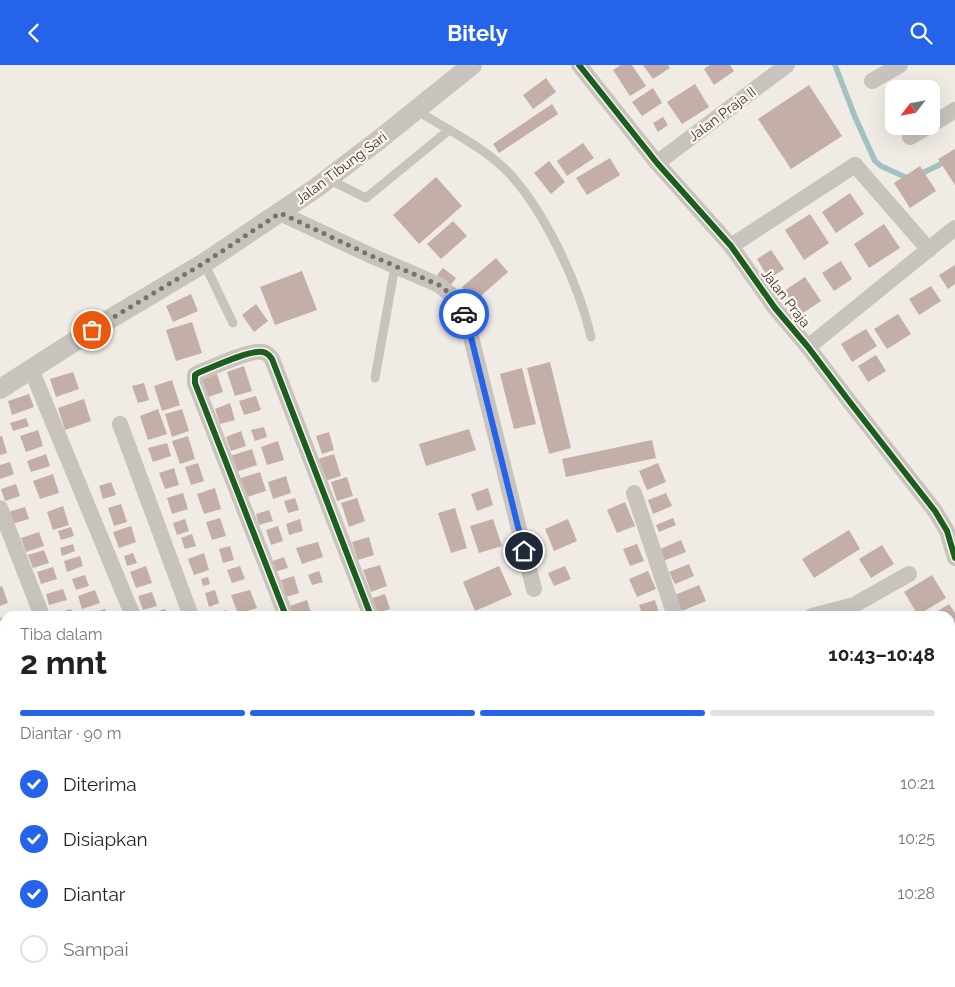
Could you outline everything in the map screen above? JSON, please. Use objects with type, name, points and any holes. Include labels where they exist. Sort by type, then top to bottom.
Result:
[{"type":"street","name":"Jalan Tibung Sari","points":[[0,389],[105,322],[204,263],[280,213],[328,179],[472,65]]},
{"type":"street","name":"Jalan Praja","points":[[580,65],[657,163],[730,246],[775,308],[808,347],[935,511],[947,531],[955,558]]},
{"type":"street","name":"Jalan Praja II","points":[[657,163],[787,65]]},
{"type":"street","points":[[872,81],[900,65]]},
{"type":"street","points":[[940,119],[955,110]]},
{"type":"street","points":[[730,246],[855,165],[929,250]]},
{"type":"street","points":[[280,213],[439,285],[461,307],[467,321],[534,589]]},
{"type":"street","points":[[808,347],[955,228]]},
{"type":"street","points":[[284,611],[195,383],[195,375],[198,373],[251,352],[263,351],[272,359],[369,611]]},
{"type":"street","points":[[31,369],[131,611]]},
{"type":"street","points":[[120,424],[189,611]]},
{"type":"street","points":[[634,493],[673,611]]},
{"type":"street","points":[[0,508],[40,611]]},
{"type":"street","points":[[831,611],[854,605],[909,574]]},
{"type":"lane","points":[[416,110],[473,145],[504,169],[531,202],[553,238],[586,316],[591,337]]},
{"type":"lane","points":[[328,179],[366,198],[449,130]]},
{"type":"lane","points":[[204,263],[233,323]]},
{"type":"lane","points":[[375,378],[395,266]]},
{"type":"building","points":[[621,65],[632,65],[646,86],[630,96],[613,70]]},
{"type":"building","points":[[643,65],[668,65],[670,68],[653,79]]},
{"type":"building","points":[[710,65],[730,65],[734,71],[714,85],[704,69]]},
{"type":"building","points":[[546,78],[556,92],[533,109],[523,95]]},
{"type":"building","points":[[695,84],[709,107],[682,124],[667,102]]},
{"type":"building","points":[[809,85],[842,136],[791,169],[758,119]]},
{"type":"building","points":[[653,88],[662,103],[642,116],[632,102]]},
{"type":"building","points":[[552,104],[558,114],[499,153],[493,144]]},
{"type":"building","points":[[663,117],[668,125],[658,132],[653,123]]},
{"type":"building","points":[[583,143],[594,158],[567,176],[557,161]]},
{"type":"building","points":[[955,149],[955,185],[938,159]]},
{"type":"building","points":[[610,158],[620,175],[587,195],[576,178]]},
{"type":"building","points":[[549,161],[565,182],[551,194],[534,173]]},
{"type":"building","points":[[920,166],[936,191],[910,208],[894,183]]},
{"type":"building","points":[[436,177],[462,206],[419,244],[393,215]]},
{"type":"building","points":[[850,193],[864,214],[836,233],[822,212]]},
{"type":"building","points":[[810,214],[829,243],[804,260],[785,230]]},
{"type":"building","points":[[453,221],[467,236],[441,259],[427,244]]},
{"type":"building","points":[[884,224],[900,248],[869,268],[854,244]]},
{"type":"building","points":[[771,250],[784,269],[769,279],[757,259]]},
{"type":"building","points":[[496,258],[508,272],[474,302],[462,287]]},
{"type":"building","points":[[841,261],[852,279],[834,291],[822,273]]},
{"type":"building","points":[[955,265],[955,284],[948,289],[939,275]]},
{"type":"building","points":[[443,268],[456,278],[450,286],[437,275]]},
{"type":"building","points":[[302,271],[317,310],[275,325],[260,287]]},
{"type":"building","points":[[805,277],[821,301],[800,315],[784,291]]},
{"type":"building","points":[[931,286],[941,301],[919,315],[909,299]]},
{"type":"building","points":[[191,294],[198,311],[173,322],[166,306]]},
{"type":"building","points":[[256,304],[268,321],[254,332],[242,315]]},
{"type":"building","points":[[898,314],[911,334],[887,349],[874,329]]},
{"type":"building","points":[[192,322],[202,353],[176,361],[166,330]]},
{"type":"building","points":[[866,329],[877,346],[852,362],[841,344]]},
{"type":"building","points":[[876,355],[886,371],[868,382],[858,366]]},
{"type":"building","points":[[550,362],[571,448],[549,454],[527,368]]},
{"type":"building","points":[[244,366],[252,391],[235,396],[227,372]]},
{"type":"building","points":[[522,368],[536,424],[514,429],[500,374]]},
{"type":"building","points":[[73,372],[79,389],[56,397],[50,379]]},
{"type":"building","points":[[217,374],[223,392],[208,397],[202,379]]},
{"type":"building","points":[[172,380],[180,405],[162,411],[154,386]]},
{"type":"building","points":[[144,383],[149,400],[138,403],[132,386]]},
{"type":"building","points":[[29,394],[34,407],[12,415],[8,401]]},
{"type":"building","points":[[256,396],[261,410],[244,415],[239,401]]},
{"type":"building","points":[[84,399],[91,421],[65,430],[58,408]]},
{"type":"building","points":[[230,403],[235,420],[220,424],[215,409]]},
{"type":"building","points":[[158,409],[167,434],[148,440],[140,416]]},
{"type":"building","points":[[182,409],[189,431],[172,437],[165,414]]},
{"type":"building","points":[[26,418],[29,426],[13,431],[10,423]]},
{"type":"building","points":[[264,427],[267,437],[255,441],[251,430]]},
{"type":"building","points":[[469,429],[476,450],[426,466],[419,444]]},
{"type":"building","points":[[38,430],[43,446],[26,452],[20,436]]},
{"type":"building","points":[[241,431],[246,446],[231,451],[226,437]]},
{"type":"building","points":[[329,432],[334,450],[322,454],[316,436]]},
{"type":"building","points":[[0,436],[2,436],[7,453],[0,455]]},
{"type":"building","points":[[188,436],[195,459],[180,464],[172,441]]},
{"type":"building","points":[[652,440],[656,458],[566,477],[562,459]]},
{"type":"building","points":[[278,441],[284,460],[267,465],[261,447]]},
{"type":"building","points":[[167,443],[171,456],[153,462],[148,448]]},
{"type":"building","points":[[252,449],[257,465],[236,472],[230,456]]},
{"type":"building","points":[[46,454],[50,466],[31,472],[27,461]]},
{"type":"building","points":[[334,454],[341,476],[325,481],[318,459]]},
{"type":"building","points":[[10,462],[14,474],[0,479],[0,465]]},
{"type":"building","points":[[198,463],[204,481],[191,485],[185,467]]},
{"type":"building","points":[[658,463],[666,482],[647,490],[639,471]]},
{"type":"building","points":[[174,468],[179,485],[165,489],[159,473]]},
{"type":"building","points":[[260,472],[266,491],[244,498],[238,479]]},
{"type":"building","points":[[53,474],[59,493],[40,499],[33,481]]},
{"type":"building","points":[[286,476],[291,493],[273,499],[268,482]]},
{"type":"building","points":[[347,477],[353,496],[337,501],[331,482]]},
{"type":"building","points":[[111,482],[116,495],[103,499],[99,486]]},
{"type":"building","points":[[16,484],[20,496],[5,501],[1,489]]},
{"type":"building","points":[[215,488],[221,509],[204,514],[197,494]]},
{"type":"building","points":[[488,488],[493,505],[477,511],[471,494]]},
{"type":"building","points":[[183,493],[188,509],[172,514],[167,498]]},
{"type":"building","points":[[666,493],[672,506],[653,514],[648,500]]},
{"type":"building","points":[[295,498],[299,510],[288,513],[284,501]]},
{"type":"building","points":[[357,498],[365,521],[349,527],[341,503]]},
{"type":"building","points":[[625,502],[635,526],[617,533],[607,510]]},
{"type":"building","points":[[121,504],[127,522],[114,526],[108,508]]},
{"type":"building","points":[[63,506],[69,525],[53,530],[47,512]]},
{"type":"building","points":[[25,507],[29,519],[12,524],[8,512]]},
{"type":"building","points":[[455,508],[467,548],[451,553],[438,513]]},
{"type":"building","points":[[269,510],[273,521],[259,525],[256,514]]},
{"type":"building","points":[[220,518],[226,536],[212,540],[206,522]]},
{"type":"building","points":[[673,518],[676,525],[659,532],[656,525]]},
{"type":"building","points":[[185,519],[189,531],[177,535],[173,523]]},
{"type":"building","points":[[300,519],[303,531],[289,535],[286,524]]},
{"type":"building","points":[[493,519],[502,546],[479,553],[470,526]]},
{"type":"building","points":[[568,519],[577,541],[554,551],[545,529]]},
{"type":"building","points":[[131,526],[136,542],[119,548],[113,532]]},
{"type":"building","points":[[278,526],[283,541],[271,545],[266,530]]},
{"type":"building","points":[[71,527],[74,536],[61,540],[58,531]]},
{"type":"building","points":[[849,530],[860,549],[814,578],[802,559]]},
{"type":"building","points":[[39,532],[44,546],[26,552],[21,538]]},
{"type":"building","points":[[192,534],[196,546],[185,549],[181,538]]},
{"type":"building","points":[[369,537],[374,555],[358,560],[352,542]]},
{"type":"building","points":[[681,540],[686,552],[663,561],[658,550]]},
{"type":"building","points":[[318,542],[323,557],[302,564],[296,548]]},
{"type":"building","points":[[73,544],[75,551],[62,556],[60,548]]},
{"type":"building","points":[[637,544],[644,561],[630,566],[623,549]]},
{"type":"building","points":[[882,545],[894,564],[871,578],[859,559]]},
{"type":"building","points":[[230,546],[234,560],[223,563],[219,549]]},
{"type":"building","points":[[44,550],[49,563],[33,568],[28,555]]},
{"type":"building","points":[[133,553],[137,563],[127,566],[124,556]]},
{"type":"building","points":[[204,553],[209,570],[194,575],[188,559]]},
{"type":"building","points":[[80,556],[83,566],[67,572],[64,561]]},
{"type":"building","points":[[284,557],[288,568],[274,572],[270,562]]},
{"type":"building","points":[[689,564],[694,576],[675,584],[669,572]]},
{"type":"building","points":[[380,565],[387,586],[371,592],[363,570]]},
{"type":"building","points":[[146,566],[152,583],[136,588],[130,572]]},
{"type":"building","points":[[240,566],[245,579],[232,583],[227,570]]},
{"type":"building","points":[[499,566],[512,595],[475,611],[463,582]]},
{"type":"building","points":[[565,566],[571,579],[554,586],[548,573]]},
{"type":"building","points":[[53,567],[57,579],[41,584],[37,572]]},
{"type":"building","points":[[319,571],[323,582],[312,585],[308,575]]},
{"type":"building","points":[[648,571],[656,589],[637,597],[629,579]]},
{"type":"building","points":[[85,575],[89,586],[76,590],[72,579]]},
{"type":"building","points":[[932,575],[946,598],[925,611],[916,611],[904,592]]},
{"type":"building","points":[[294,576],[299,593],[286,597],[281,580]]},
{"type":"building","points":[[208,577],[210,584],[203,586],[201,579]]},
{"type":"building","points":[[699,585],[706,601],[682,611],[675,595]]},
{"type":"building","points":[[2,586],[8,603],[0,606],[0,587]]},
{"type":"building","points":[[63,589],[67,600],[49,605],[46,594]]},
{"type":"building","points":[[95,590],[100,603],[82,609],[78,596]]},
{"type":"building","points":[[215,590],[219,603],[209,607],[205,593]]},
{"type":"building","points":[[250,590],[257,608],[248,611],[237,611],[231,595]]},
{"type":"building","points":[[152,592],[157,606],[143,610],[138,596]]},
{"type":"building","points":[[385,594],[390,609],[374,611],[370,599]]},
{"type":"building","points":[[307,600],[310,611],[292,611],[290,606]]},
{"type":"building","points":[[655,600],[658,611],[641,611],[639,605]]},
{"type":"building","points":[[949,604],[954,611],[938,611]]},
{"type":"waterway","points":[[835,65],[855,117],[875,161],[881,166],[907,178],[909,177]]},
{"type":"waterway","points":[[918,175],[939,165],[955,152]]},
{"type":"cycle path","points":[[579,65],[657,163],[731,246],[775,308],[808,347],[935,511],[947,531],[955,558]]},
{"type":"cycle path","points":[[284,611],[195,383],[195,375],[198,373],[221,363],[257,352],[266,353],[272,359],[369,611]]},
{"type":"way so far","points":[[92,330],[204,263],[280,213],[439,285],[449,293],[461,307],[464,314]]},
{"type":"route","points":[[464,314],[524,551]]}]
